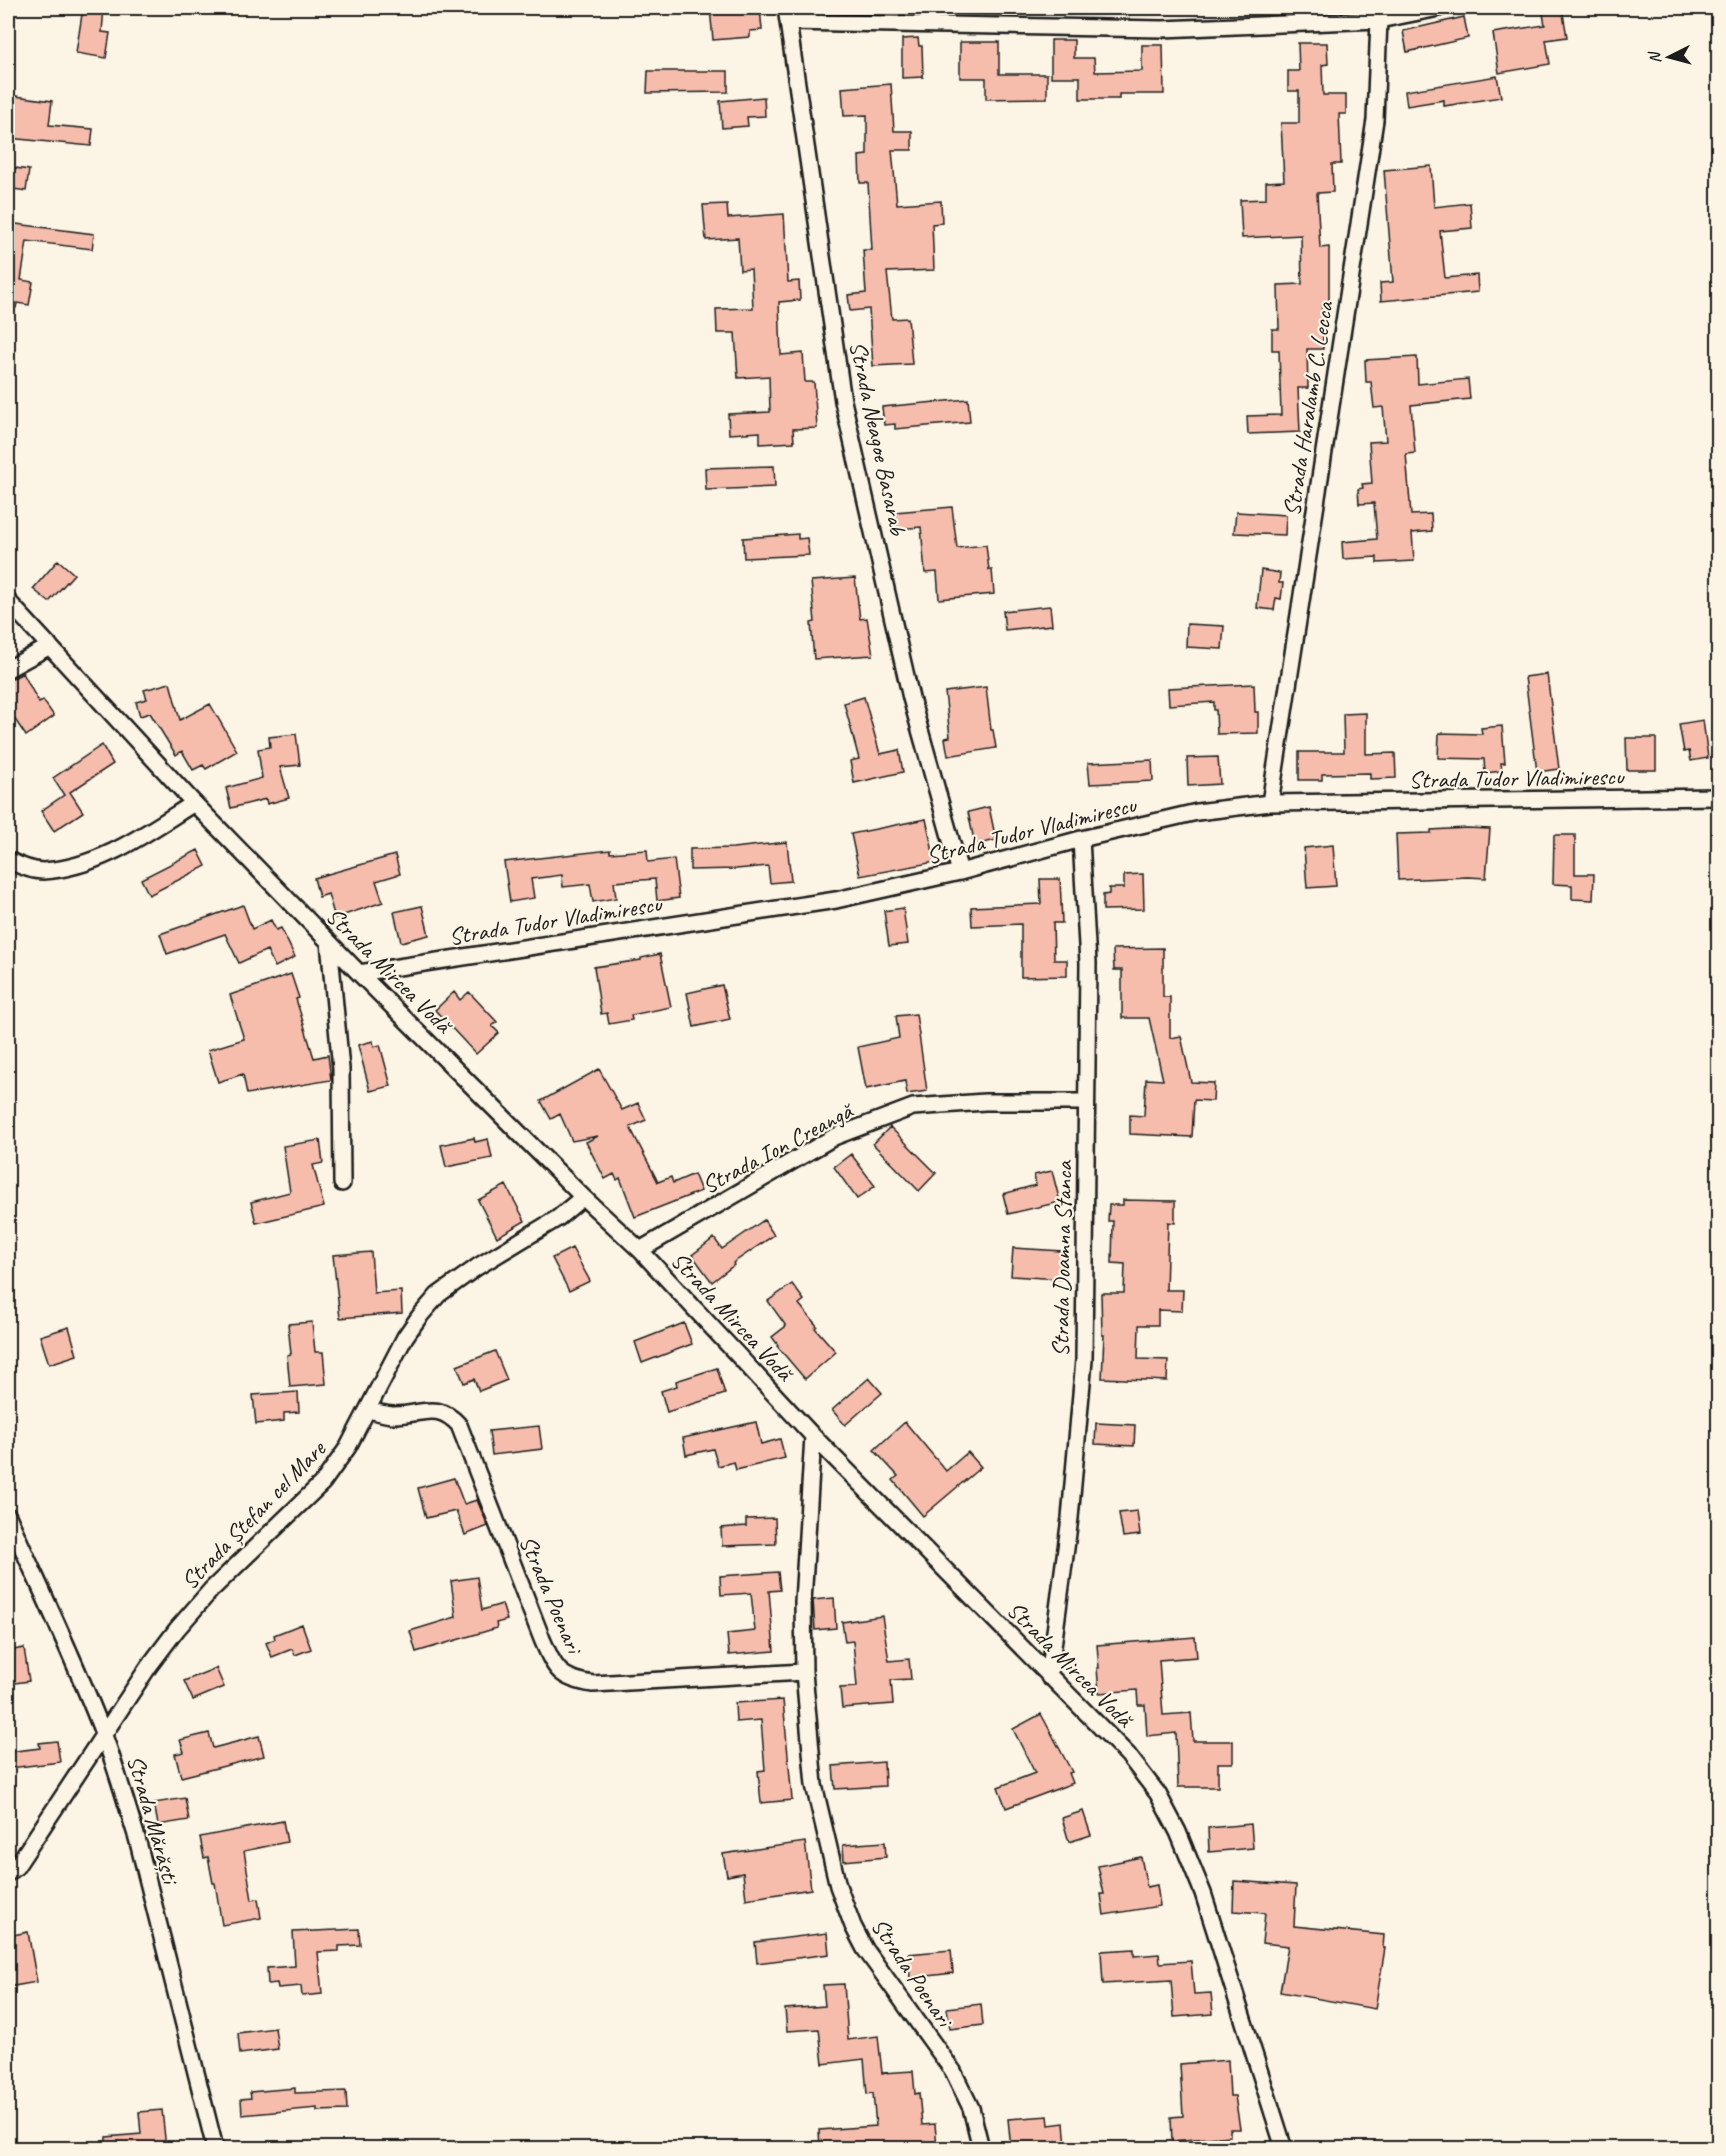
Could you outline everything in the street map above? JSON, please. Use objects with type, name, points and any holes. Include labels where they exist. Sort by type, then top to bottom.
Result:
[{"type":"street","points":[[787,15],[1162,29],[1379,21],[1439,8]]},
{"type":"street","name":"Strada Neagoe Basarab","points":[[787,15],[843,401],[911,698],[960,872]]},
{"type":"street","name":"Strada Haralamb C. Lecca","points":[[1270,803],[1375,120],[1379,21]]},
{"type":"street","name":"Strada Mircea Vodă","points":[[8,601],[194,803],[359,973],[583,1197],[640,1250],[813,1436],[1128,1755],[1158,1794],[1178,1832],[1203,1893],[1284,2148]]},
{"type":"street","points":[[8,669],[50,646]]},
{"type":"street","name":"Strada Tudor Vladimirescu","points":[[359,973],[836,900],[960,872],[1081,839],[1197,812],[1270,803],[1719,797]]},
{"type":"street","points":[[8,861],[22,867],[42,871],[80,864],[122,848],[194,803]]},
{"type":"street","name":"Strada Doamna Stanca","points":[[1050,1677],[1070,1518],[1084,1360],[1088,963],[1081,839]]},
{"type":"street","points":[[329,942],[340,1069],[342,1183]]},
{"type":"street","name":"Strada Ion Creangă","points":[[640,1250],[834,1137],[913,1107],[985,1102],[1086,1102]]},
{"type":"street","name":"Strada Ștefan cel Mare","points":[[8,1873],[16,1867],[149,1666],[177,1629],[211,1590],[323,1482],[348,1447],[369,1410],[405,1337],[438,1295],[477,1267],[558,1218],[583,1197]]},
{"type":"street","name":"Strada Poenari","points":[[369,1410],[393,1415],[438,1411],[450,1415],[459,1425],[542,1639],[550,1658],[561,1674],[578,1682],[593,1684],[804,1672]]},
{"type":"street","name":"Strada Poenari","points":[[813,1436],[803,1602],[804,1672],[814,1785],[838,1886],[853,1926],[865,1949],[953,2071],[971,2108],[981,2148]]},
{"type":"street","name":"Strada Mărăști","points":[[8,1516],[104,1734],[137,1838],[215,2148]]},
{"type":"building","points":[[83,8],[104,8],[102,32],[110,33],[106,58],[76,53]]},
{"type":"building","points":[[710,8],[760,8],[762,30],[750,31],[750,37],[713,40]]},
{"type":"building","points":[[1542,8],[1562,8],[1567,37],[1546,40],[1550,64],[1499,73],[1493,33],[1545,25]]},
{"type":"building","points":[[1464,17],[1468,38],[1407,52],[1403,31]]},
{"type":"building","points":[[918,38],[919,46],[922,46],[923,77],[902,78],[902,39]]},
{"type":"building","points":[[1051,40],[1074,40],[1074,58],[1094,58],[1095,72],[1142,71],[1142,45],[1163,45],[1164,94],[1119,94],[1119,99],[1080,99],[1080,77],[1051,77]]},
{"type":"building","points":[[960,42],[999,42],[999,74],[1047,74],[1047,98],[986,99],[986,78],[960,78]]},
{"type":"building","points":[[1298,43],[1327,43],[1328,64],[1322,65],[1323,95],[1346,95],[1346,114],[1339,114],[1341,164],[1332,164],[1333,192],[1317,193],[1320,248],[1329,247],[1329,306],[1322,306],[1323,349],[1307,349],[1308,388],[1298,388],[1300,432],[1248,434],[1247,416],[1281,415],[1279,350],[1272,350],[1272,329],[1279,329],[1278,285],[1302,284],[1301,235],[1242,238],[1240,200],[1266,199],[1266,182],[1284,181],[1281,123],[1299,123],[1299,91],[1288,91],[1288,71],[1299,71]]},
{"type":"building","points":[[648,71],[728,71],[728,92],[647,93]]},
{"type":"building","points":[[1497,76],[1501,97],[1444,106],[1444,100],[1407,106],[1405,91]]},
{"type":"building","points":[[891,84],[894,131],[912,131],[912,150],[892,150],[897,204],[941,201],[942,223],[932,224],[934,270],[887,272],[892,319],[908,318],[912,364],[873,366],[869,309],[850,311],[848,295],[866,293],[863,250],[872,250],[868,183],[860,183],[859,156],[867,155],[867,115],[844,116],[842,88]]},
{"type":"building","points":[[8,95],[52,101],[49,125],[93,129],[91,146],[8,138]]},
{"type":"building","points":[[764,97],[765,116],[747,117],[748,126],[722,128],[720,101]]},
{"type":"building","points":[[1431,166],[1434,207],[1470,203],[1472,228],[1440,231],[1445,278],[1477,275],[1478,292],[1381,301],[1380,283],[1393,282],[1384,170]]},
{"type":"building","points":[[8,167],[29,170],[26,191],[8,188]]},
{"type":"building","points":[[727,204],[728,218],[784,214],[788,282],[799,281],[800,300],[779,302],[781,355],[803,353],[805,382],[814,382],[817,428],[793,429],[794,442],[760,444],[760,432],[729,434],[728,414],[770,412],[769,376],[738,378],[735,333],[717,333],[716,309],[753,308],[751,269],[740,270],[738,238],[706,240],[703,205]]},
{"type":"building","points":[[8,223],[94,234],[92,249],[27,241],[21,280],[33,282],[29,305],[17,303],[16,308],[8,307]]},
{"type":"building","points":[[1417,357],[1418,384],[1468,379],[1470,399],[1411,405],[1415,453],[1406,454],[1411,515],[1431,514],[1432,531],[1412,533],[1414,561],[1377,563],[1377,557],[1343,559],[1342,542],[1377,539],[1374,503],[1359,504],[1358,489],[1363,488],[1362,484],[1372,483],[1369,442],[1386,441],[1383,407],[1374,408],[1371,382],[1366,382],[1365,360]]},
{"type":"building","points":[[968,399],[970,422],[895,429],[895,424],[884,425],[882,407]]},
{"type":"building","points":[[774,466],[775,487],[706,490],[705,468]]},
{"type":"building","points":[[952,507],[957,548],[986,545],[989,570],[992,570],[994,594],[939,599],[937,572],[925,573],[921,527],[897,529],[895,512]]},
{"type":"building","points":[[1236,512],[1286,515],[1285,535],[1234,533]]},
{"type":"building","points":[[798,534],[798,539],[807,538],[809,555],[744,558],[743,538]]},
{"type":"building","points":[[58,560],[74,574],[49,602],[33,589]]},
{"type":"building","points":[[1261,570],[1280,573],[1279,583],[1283,583],[1281,599],[1276,598],[1274,610],[1257,608]]},
{"type":"building","points":[[855,578],[860,619],[867,618],[873,655],[814,659],[811,623],[815,622],[811,581]]},
{"type":"building","points":[[1050,606],[1052,625],[1005,630],[1003,611]]},
{"type":"building","points":[[1187,624],[1224,626],[1222,649],[1186,647]]},
{"type":"building","points":[[23,673],[39,703],[43,700],[54,716],[26,736],[8,709],[8,681]]},
{"type":"building","points":[[1547,674],[1559,769],[1537,772],[1525,677]]},
{"type":"building","points":[[170,683],[180,720],[210,704],[237,751],[206,769],[203,765],[193,770],[182,751],[176,755],[150,713],[140,716],[136,702],[147,699],[144,690]]},
{"type":"building","points":[[1254,684],[1258,733],[1217,734],[1214,702],[1169,705],[1168,688]]},
{"type":"building","points":[[986,687],[991,730],[993,730],[996,748],[948,756],[945,738],[950,737],[945,692]]},
{"type":"building","points":[[864,697],[880,754],[899,750],[903,772],[854,783],[850,761],[859,759],[844,703]]},
{"type":"building","points":[[1366,713],[1366,754],[1395,753],[1396,778],[1370,779],[1370,773],[1322,774],[1322,780],[1299,780],[1299,752],[1344,752],[1343,714]]},
{"type":"building","points":[[1703,720],[1708,758],[1691,761],[1689,751],[1684,752],[1679,724]]},
{"type":"building","points":[[1502,726],[1505,763],[1501,763],[1502,771],[1485,773],[1484,759],[1438,758],[1439,733],[1482,734],[1481,728]]},
{"type":"building","points":[[296,734],[300,765],[280,767],[289,798],[267,804],[266,799],[231,808],[226,788],[262,778],[258,749],[270,747],[269,737]]},
{"type":"building","points":[[1626,738],[1656,738],[1656,770],[1627,770]]},
{"type":"building","points":[[102,745],[113,764],[70,792],[83,812],[54,831],[41,811],[64,795],[53,778]]},
{"type":"building","points":[[1218,757],[1220,784],[1188,786],[1187,758]]},
{"type":"building","points":[[1152,760],[1153,781],[1090,784],[1088,763]]},
{"type":"building","points":[[989,807],[996,840],[975,845],[968,812]]},
{"type":"building","points":[[926,819],[935,862],[860,876],[851,834]]},
{"type":"building","points":[[1490,829],[1486,878],[1398,880],[1396,834],[1431,833],[1431,830]]},
{"type":"building","points":[[1554,835],[1575,835],[1575,874],[1594,874],[1593,900],[1572,899],[1572,885],[1553,884]]},
{"type":"building","points":[[787,842],[791,881],[770,883],[768,866],[690,870],[690,849],[733,848]]},
{"type":"building","points":[[1333,845],[1336,886],[1307,888],[1304,848]]},
{"type":"building","points":[[198,850],[206,866],[149,895],[141,879]]},
{"type":"building","points":[[610,850],[610,853],[647,850],[648,862],[674,859],[679,898],[657,901],[655,879],[614,882],[616,898],[593,902],[590,884],[563,887],[562,875],[531,879],[534,898],[510,902],[504,862]]},
{"type":"building","points":[[395,855],[400,874],[376,881],[383,902],[335,918],[328,894],[319,897],[314,878]]},
{"type":"building","points":[[1143,874],[1144,909],[1103,910],[1103,895],[1109,894],[1109,888],[1124,888],[1124,875]]},
{"type":"building","points":[[1040,879],[1060,879],[1062,923],[1053,923],[1054,960],[1067,960],[1067,976],[1021,977],[1021,924],[972,926],[971,907],[1041,904]]},
{"type":"building","points":[[243,905],[252,929],[271,920],[276,930],[281,928],[295,957],[275,967],[267,950],[239,963],[225,934],[167,954],[160,934]]},
{"type":"building","points":[[422,906],[429,935],[401,942],[394,912]]},
{"type":"building","points":[[903,908],[908,944],[889,946],[884,911]]},
{"type":"building","points":[[1163,948],[1163,997],[1170,997],[1170,1038],[1181,1036],[1191,1082],[1214,1083],[1213,1101],[1194,1100],[1192,1137],[1130,1134],[1130,1115],[1144,1116],[1146,1079],[1163,1080],[1149,1018],[1122,1018],[1122,970],[1114,970],[1113,949]]},
{"type":"building","points":[[660,954],[671,1007],[631,1015],[632,1020],[609,1024],[607,1013],[601,1014],[594,967],[641,960],[641,958]]},
{"type":"building","points":[[291,974],[314,1058],[328,1055],[331,1080],[247,1094],[243,1074],[218,1082],[208,1050],[244,1039],[230,995]]},
{"type":"building","points":[[722,985],[730,1019],[694,1027],[687,993]]},
{"type":"building","points":[[454,992],[460,1000],[469,992],[497,1022],[492,1026],[499,1033],[476,1054],[435,1010]]},
{"type":"building","points":[[916,1014],[927,1091],[907,1094],[905,1081],[866,1089],[858,1047],[899,1038],[896,1016]]},
{"type":"building","points":[[373,1041],[374,1047],[380,1045],[391,1086],[370,1091],[358,1045]]},
{"type":"building","points":[[599,1069],[622,1110],[638,1103],[646,1120],[630,1127],[658,1182],[671,1177],[673,1183],[694,1174],[701,1191],[635,1217],[620,1178],[617,1180],[614,1174],[605,1179],[586,1142],[598,1136],[572,1141],[560,1114],[551,1119],[541,1101]]},
{"type":"building","points":[[890,1127],[936,1173],[919,1191],[873,1144]]},
{"type":"building","points":[[474,1138],[475,1142],[488,1139],[492,1158],[446,1167],[441,1145]]},
{"type":"building","points":[[320,1140],[323,1163],[313,1165],[324,1207],[256,1223],[251,1202],[290,1192],[283,1146]]},
{"type":"building","points":[[851,1154],[875,1186],[857,1199],[834,1167]]},
{"type":"building","points":[[1052,1171],[1060,1202],[1008,1214],[1003,1194],[1036,1185],[1034,1175]]},
{"type":"building","points":[[506,1185],[525,1221],[497,1237],[478,1200]]},
{"type":"building","points":[[1123,1200],[1175,1201],[1175,1223],[1168,1222],[1166,1290],[1183,1290],[1182,1311],[1158,1310],[1158,1325],[1139,1325],[1138,1359],[1168,1360],[1167,1381],[1102,1378],[1104,1335],[1102,1335],[1101,1293],[1124,1293],[1125,1264],[1112,1263],[1113,1221],[1108,1221],[1109,1205],[1123,1205]]},
{"type":"building","points":[[764,1220],[774,1235],[733,1263],[734,1265],[712,1282],[692,1255],[714,1238],[722,1249]]},
{"type":"building","points":[[572,1248],[590,1281],[569,1291],[552,1258]]},
{"type":"building","points":[[1013,1248],[1062,1251],[1060,1279],[1011,1276]]},
{"type":"building","points":[[371,1252],[374,1293],[401,1291],[402,1313],[340,1318],[333,1255]]},
{"type":"building","points":[[792,1284],[804,1300],[799,1304],[817,1326],[815,1328],[836,1352],[805,1379],[772,1337],[786,1326],[768,1301]]},
{"type":"building","points":[[312,1322],[315,1352],[323,1352],[326,1384],[290,1387],[287,1355],[291,1354],[288,1324]]},
{"type":"building","points":[[684,1323],[692,1344],[642,1363],[635,1342]]},
{"type":"building","points":[[69,1327],[77,1355],[49,1364],[40,1336]]},
{"type":"building","points":[[495,1351],[507,1380],[479,1391],[474,1379],[464,1383],[457,1366]]},
{"type":"building","points":[[717,1368],[725,1394],[667,1412],[661,1391],[677,1386],[676,1381]]},
{"type":"building","points":[[869,1378],[882,1393],[845,1425],[832,1410]]},
{"type":"building","points":[[298,1392],[299,1412],[284,1413],[284,1421],[256,1424],[253,1395]]},
{"type":"building","points":[[756,1422],[761,1444],[780,1439],[785,1458],[736,1470],[734,1462],[718,1466],[713,1449],[686,1455],[683,1438]]},
{"type":"building","points":[[905,1422],[946,1471],[968,1452],[981,1467],[923,1516],[893,1480],[898,1476],[874,1450]]},
{"type":"building","points":[[1096,1423],[1135,1425],[1134,1446],[1095,1444]]},
{"type":"building","points":[[539,1426],[542,1449],[492,1455],[489,1431]]},
{"type":"building","points":[[454,1478],[464,1504],[477,1500],[488,1526],[465,1535],[456,1511],[426,1518],[418,1488]]},
{"type":"building","points":[[1137,1511],[1140,1535],[1123,1537],[1119,1513]]},
{"type":"building","points":[[775,1518],[776,1544],[722,1546],[721,1528],[746,1526],[746,1519]]},
{"type":"building","points":[[778,1572],[780,1590],[769,1591],[774,1651],[729,1655],[727,1634],[755,1631],[751,1593],[721,1595],[720,1576]]},
{"type":"building","points":[[477,1577],[482,1610],[502,1604],[507,1620],[496,1623],[497,1628],[416,1652],[410,1631],[456,1617],[451,1581]]},
{"type":"building","points":[[834,1598],[836,1628],[815,1630],[813,1600]]},
{"type":"building","points":[[882,1616],[889,1661],[909,1659],[911,1679],[891,1680],[893,1704],[842,1708],[840,1688],[857,1687],[853,1641],[845,1642],[842,1622]]},
{"type":"building","points":[[302,1624],[311,1649],[295,1655],[292,1649],[272,1657],[266,1643],[275,1639],[274,1635]]},
{"type":"building","points":[[1195,1637],[1197,1657],[1159,1660],[1163,1715],[1191,1713],[1193,1741],[1233,1741],[1233,1763],[1218,1763],[1218,1787],[1178,1787],[1176,1733],[1147,1736],[1145,1705],[1138,1705],[1137,1690],[1099,1693],[1097,1645]]},
{"type":"building","points":[[24,1648],[29,1681],[8,1684],[8,1651]]},
{"type":"building","points":[[216,1668],[224,1687],[193,1700],[184,1681]]},
{"type":"building","points":[[783,1700],[792,1800],[761,1803],[758,1771],[765,1770],[761,1720],[736,1722],[735,1703]]},
{"type":"building","points":[[1041,1714],[1072,1772],[1069,1773],[1073,1783],[1006,1808],[998,1787],[1035,1773],[1013,1729]]},
{"type":"building","points":[[209,1733],[213,1748],[259,1736],[264,1756],[181,1777],[175,1754],[184,1752],[180,1740]]},
{"type":"building","points":[[57,1741],[60,1762],[10,1768],[8,1752],[40,1748],[39,1743]]},
{"type":"building","points":[[884,1762],[885,1786],[835,1789],[833,1766]]},
{"type":"building","points":[[185,1798],[189,1820],[158,1825],[154,1803]]},
{"type":"building","points":[[1083,1811],[1091,1835],[1069,1842],[1062,1818]]},
{"type":"building","points":[[283,1821],[287,1842],[244,1851],[252,1900],[258,1899],[261,1918],[222,1925],[215,1883],[213,1883],[208,1857],[204,1858],[200,1837]]},
{"type":"building","points":[[1251,1824],[1253,1848],[1209,1852],[1208,1828]]},
{"type":"building","points":[[805,1842],[811,1889],[746,1899],[743,1873],[727,1876],[723,1854]]},
{"type":"building","points":[[885,1842],[886,1857],[844,1861],[843,1845]]},
{"type":"building","points":[[1141,1857],[1147,1887],[1157,1885],[1160,1906],[1104,1915],[1101,1894],[1104,1894],[1098,1866]]},
{"type":"building","points":[[1234,1881],[1296,1885],[1294,1926],[1384,1935],[1383,1948],[1385,1948],[1375,2009],[1280,1992],[1288,1946],[1262,1943],[1265,1913],[1233,1911]]},
{"type":"building","points":[[359,1929],[360,1945],[339,1946],[339,1951],[318,1952],[322,1994],[302,1996],[301,1986],[278,1988],[277,1983],[268,1984],[267,1968],[295,1966],[293,1932]]},
{"type":"building","points":[[28,1932],[37,1982],[8,1987],[8,1936]]},
{"type":"building","points":[[827,1933],[829,1954],[757,1963],[755,1942]]},
{"type":"building","points":[[1134,1949],[1134,1956],[1159,1954],[1160,1963],[1191,1961],[1194,1994],[1211,1993],[1213,2014],[1174,2017],[1171,1980],[1103,1984],[1101,1951]]},
{"type":"building","points":[[951,1950],[953,1973],[910,1978],[908,1954]]},
{"type":"building","points":[[844,1984],[848,2040],[878,2036],[882,2073],[913,2071],[915,2094],[919,2093],[922,2125],[935,2124],[937,2148],[884,2148],[884,2146],[820,2148],[819,2130],[876,2126],[873,2093],[867,2094],[864,2059],[823,2064],[819,2029],[787,2031],[785,2009],[825,2006],[823,1985]]},
{"type":"building","points":[[981,2004],[983,2025],[950,2029],[947,2008]]},
{"type":"building","points":[[275,2028],[278,2049],[240,2054],[238,2033]]},
{"type":"building","points":[[1228,2060],[1230,2096],[1235,2096],[1240,2129],[1230,2129],[1230,2136],[1172,2141],[1171,2117],[1183,2116],[1180,2064]]},
{"type":"building","points":[[295,2088],[295,2093],[346,2091],[347,2110],[317,2111],[317,2108],[242,2115],[241,2099],[251,2098],[250,2092]]},
{"type":"building","points":[[162,2110],[166,2148],[106,2148],[106,2137],[141,2134],[139,2112]]},
{"type":"building","points":[[1048,2116],[1049,2125],[1064,2123],[1066,2148],[1011,2148],[1008,2119]]}]
